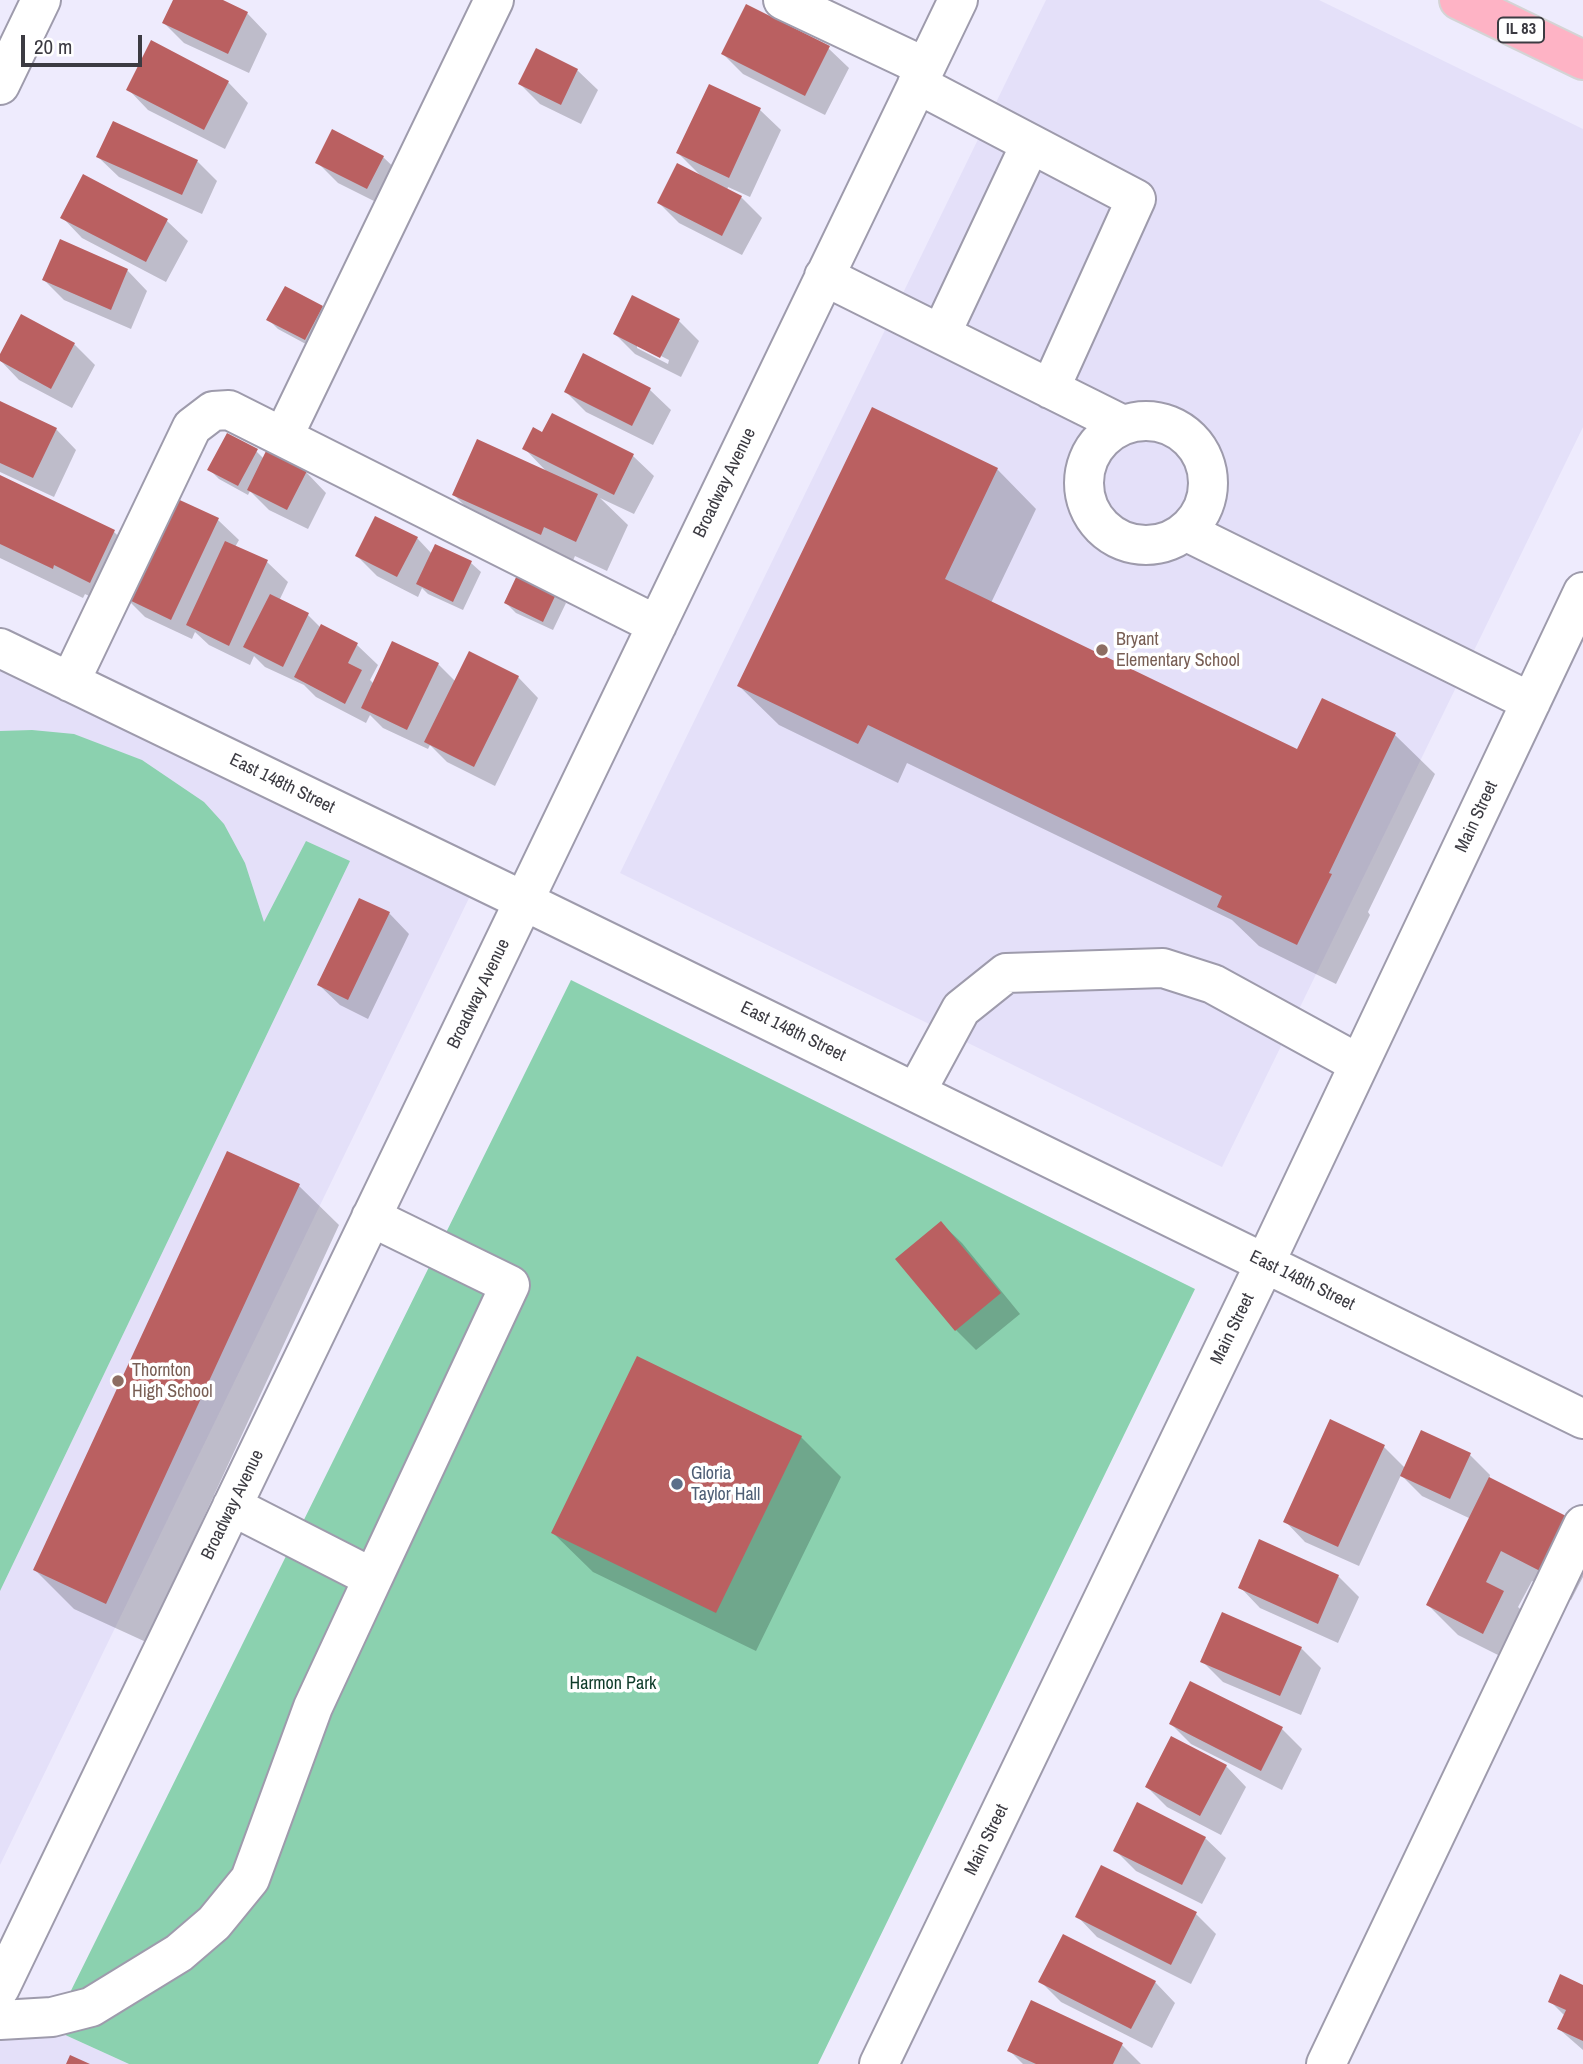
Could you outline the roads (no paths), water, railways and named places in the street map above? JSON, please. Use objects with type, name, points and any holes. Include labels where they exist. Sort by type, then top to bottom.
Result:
[{"type":"main road","name":"IL 83","points":[[1459,0],[1583,60]]},
{"type":"street","points":[[0,85],[41,0]]},
{"type":"street","points":[[283,437],[494,0]]},
{"type":"street","name":"Broadway Avenue","points":[[0,1988],[958,0]]},
{"type":"street","points":[[802,4],[921,75],[1030,145],[1136,199],[1050,389]]},
{"type":"street","points":[[941,334],[1030,145]]},
{"type":"street","points":[[824,276],[1123,425]]},
{"type":"street","points":[[70,682],[192,427],[213,411],[229,410],[657,625]]},
{"type":"street","points":[[1143,421],[1164,423],[1182,432],[1197,446],[1206,465],[1209,485],[1205,506],[1187,532],[1160,544],[1139,545],[1119,540],[1102,528],[1090,511],[1084,481],[1092,451],[1105,435],[1123,425],[1143,421]]},
{"type":"street","points":[[1187,532],[1531,702]]},
{"type":"street","name":"Main Street","points":[[879,2064],[1265,1263],[1583,592]]},
{"type":"street","name":"East 148th Street","points":[[0,648],[1583,1419]]},
{"type":"street","points":[[916,1092],[961,1009],[1006,973],[1163,968],[1213,985],[1359,1064]]},
{"type":"street","points":[[0,2020],[52,2017],[92,2007],[178,1953],[214,1923],[250,1880],[313,1707],[510,1284],[371,1217]]},
{"type":"street","points":[[232,1506],[373,1578]]},
{"type":"street","points":[[1326,2064],[1583,1525]]},
{"type":"place","name":"Bryant Elementary School","points":[[1102,650]]},
{"type":"place","name":"Thornton High School","points":[[118,1381]]},
{"type":"place","name":"Gloria Taylor Hall","points":[[677,1484]]},
{"type":"park label","name":"Harmon Park","points":[[613,1684]]}]
